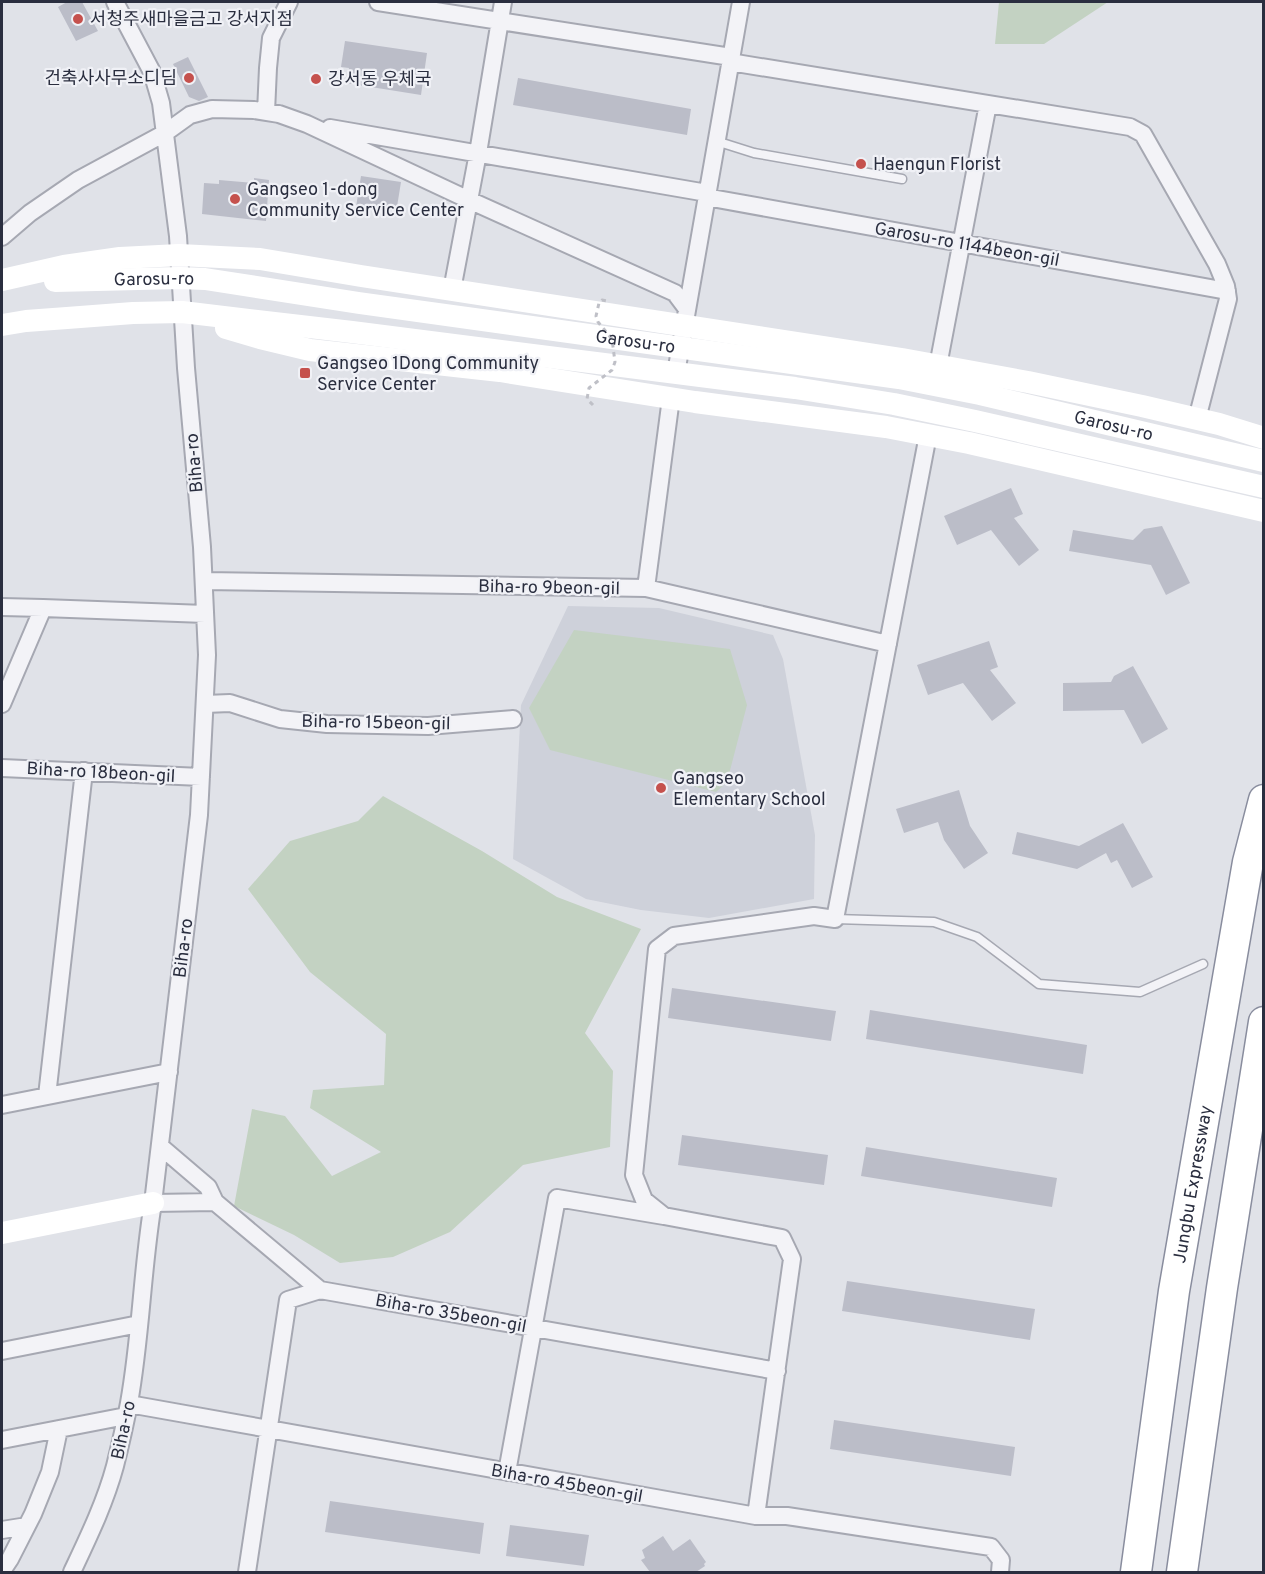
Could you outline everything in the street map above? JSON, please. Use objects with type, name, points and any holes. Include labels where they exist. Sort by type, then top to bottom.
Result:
[{"type":"highway","name":"Jungbu Expressway","points":[[1136,1572],[1174,1291],[1248,862],[1263,800]]},
{"type":"highway","points":[[1182,1572],[1222,1288],[1263,1022]]},
{"type":"main road","points":[[2,283],[64,266],[120,258],[179,255],[261,259],[938,366],[1040,385],[1197,419],[1263,438]]},
{"type":"main road","name":"Garosu-ro","points":[[2,283],[63,280],[206,279],[371,304],[684,327],[1263,461]]},
{"type":"main road","points":[[63,280],[69,286],[73,303],[67,318]]},
{"type":"main road","name":"Garosu-ro","points":[[182,312],[260,339],[310,350],[500,371],[671,398],[886,427],[969,442],[1263,511]]},
{"type":"main road","name":"Garosu-ro","points":[[2,325],[67,318],[182,312],[795,388],[894,404],[975,421],[1263,487]]},
{"type":"main road","points":[[2,1233],[153,1203]]},
{"type":"street","name":"Biha-ro","points":[[72,1572],[93,1526],[114,1468],[134,1372],[147,1238],[199,815],[207,655],[204,581],[178,236],[161,103],[152,72],[115,2]]},
{"type":"street","points":[[266,112],[272,38],[289,2]]},
{"type":"street","points":[[378,2],[1130,128],[1143,134],[1217,264],[1227,291],[1228,299],[1197,419]]},
{"type":"street","points":[[452,290],[503,2]]},
{"type":"street","points":[[675,373],[741,2]]},
{"type":"street","points":[[938,366],[988,104]]},
{"type":"street","points":[[2,237],[30,213],[78,180],[165,133],[190,115],[212,109],[254,110],[279,114],[307,124],[469,200],[675,292],[684,327]]},
{"type":"street","name":"Garosu-ro 1144beon-gil","points":[[307,124],[478,153],[1227,291]]},
{"type":"street","points":[[646,588],[671,398]]},
{"type":"street","points":[[665,1216],[644,1200],[634,1175],[657,949],[674,936],[814,916],[835,918],[928,435]]},
{"type":"street","name":"Biha-ro 9beon-gil","points":[[204,581],[646,588],[888,644]]},
{"type":"street","points":[[2,607],[205,614]]},
{"type":"street","points":[[2,704],[43,608]]},
{"type":"street","name":"Biha-ro 15beon-gil","points":[[205,704],[230,703],[280,719],[327,724],[429,726],[513,719]]},
{"type":"street","name":"Biha-ro 18beon-gil","points":[[2,768],[201,777]]},
{"type":"street","points":[[47,1096],[84,771]]},
{"type":"street","points":[[2,1105],[169,1072]]},
{"type":"street","name":"Biha-ro 35beon-gil","points":[[160,1146],[208,1187],[215,1202],[320,1290],[777,1371]]},
{"type":"street","points":[[507,1472],[557,1198],[665,1216],[782,1238],[792,1259],[756,1516]]},
{"type":"street","points":[[153,1203],[215,1202]]},
{"type":"street","points":[[247,1572],[288,1300],[320,1290]]},
{"type":"street","points":[[2,1351],[139,1324]]},
{"type":"street","points":[[2,1440],[58,1429],[127,1410]]},
{"type":"street","name":"Biha-ro 45beon-gil","points":[[127,1410],[270,1430],[756,1516],[787,1516],[992,1547],[1001,1566]]},
{"type":"street","points":[[2,1571],[27,1526],[50,1473],[58,1429]]},
{"type":"street","points":[[2,1530],[27,1526]]},
{"type":"lane","points":[[717,141],[754,153],[902,179]]},
{"type":"lane","points":[[835,918],[934,921],[977,937],[1039,984],[1140,992],[1203,964]]},
{"type":"path","points":[[592,405],[587,399],[589,388],[612,370],[615,362],[612,339],[596,316],[599,303],[602,300],[607,301]]},
{"type":"shaded area","name":"Gangseo Elementary School","points":[[568,606],[659,608],[773,635],[783,659],[815,835],[814,899],[709,918],[641,910],[586,899],[513,859],[521,705]]},
{"type":"green space","points":[[999,2],[1108,2],[1044,44],[995,44]]},
{"type":"green space","points":[[574,630],[730,649],[747,705],[727,782],[716,792],[550,750],[529,708]]},
{"type":"green space","points":[[383,796],[482,851],[557,897],[641,929],[585,1033],[613,1071],[610,1147],[523,1165],[450,1232],[393,1257],[340,1263],[294,1235],[234,1206],[252,1109],[285,1116],[332,1176],[381,1152],[310,1108],[313,1090],[384,1085],[386,1034],[310,972],[248,889],[290,841],[358,821]]},
{"type":"building","name":"서청주새마을금고 강서지점","points":[[67,2],[82,2],[98,31],[76,41],[58,7]]},
{"type":"building","points":[[345,41],[427,53],[421,95],[346,83],[349,68],[341,67]]},
{"type":"building","name":"건축사사무소디딤","points":[[188,57],[208,97],[199,101],[189,97],[173,64]]},
{"type":"building","points":[[518,78],[691,109],[687,135],[513,105]]},
{"type":"building","points":[[361,176],[401,182],[396,213],[356,207]]},
{"type":"building","name":"Gangseo 1-dong Community Service Center","points":[[254,178],[269,180],[266,221],[202,214],[204,183],[219,184],[219,180],[254,183]]},
{"type":"building","points":[[1011,488],[1023,514],[1014,518],[1039,550],[1019,566],[991,530],[957,545],[944,516]]},
{"type":"building","points":[[1162,526],[1190,583],[1166,595],[1151,565],[1069,551],[1073,530],[1133,540],[1144,529]]},
{"type":"building","points":[[989,641],[998,667],[990,670],[1016,703],[992,721],[963,683],[928,695],[917,665]]},
{"type":"building","points":[[1133,666],[1168,729],[1142,744],[1124,710],[1063,711],[1063,683],[1111,682],[1114,676]]},
{"type":"building","points":[[959,790],[970,826],[988,853],[964,869],[944,840],[938,822],[904,833],[896,809]]},
{"type":"building","points":[[1123,823],[1153,877],[1132,888],[1117,860],[1111,863],[1106,853],[1077,869],[1012,854],[1017,832],[1079,846]]},
{"type":"building","points":[[672,988],[836,1011],[831,1041],[668,1018]]},
{"type":"building","points":[[870,1010],[1087,1045],[1083,1074],[866,1039]]},
{"type":"building","points":[[682,1135],[828,1155],[824,1185],[678,1165]]},
{"type":"building","points":[[866,1147],[1057,1178],[1052,1207],[861,1176]]},
{"type":"building","points":[[847,1281],[1035,1309],[1030,1340],[842,1311]]},
{"type":"building","points":[[834,1420],[1015,1447],[1011,1476],[830,1449]]},
{"type":"building","points":[[330,1501],[484,1523],[480,1554],[325,1532]]},
{"type":"building","points":[[510,1525],[589,1535],[584,1566],[506,1556]]},
{"type":"building","points":[[663,1536],[673,1551],[690,1539],[706,1562],[705,1566],[696,1572],[650,1572],[641,1560],[645,1558],[642,1550]]},
{"type":"place","name":"서청주새마을금고 강서지점","points":[[78,19]]},
{"type":"place","name":"건축사사무소디딤","points":[[189,78]]},
{"type":"place","name":"강서동 우체국","points":[[316,79]]},
{"type":"place","name":"Haengun Florist","points":[[861,164]]},
{"type":"place","name":"Gangseo 1-dong Community Service Center","points":[[235,199]]},
{"type":"place","name":"Gangseo 1Dong Community Service Center","points":[[305,373]]},
{"type":"place","name":"Gangseo Elementary School","points":[[661,788]]}]
